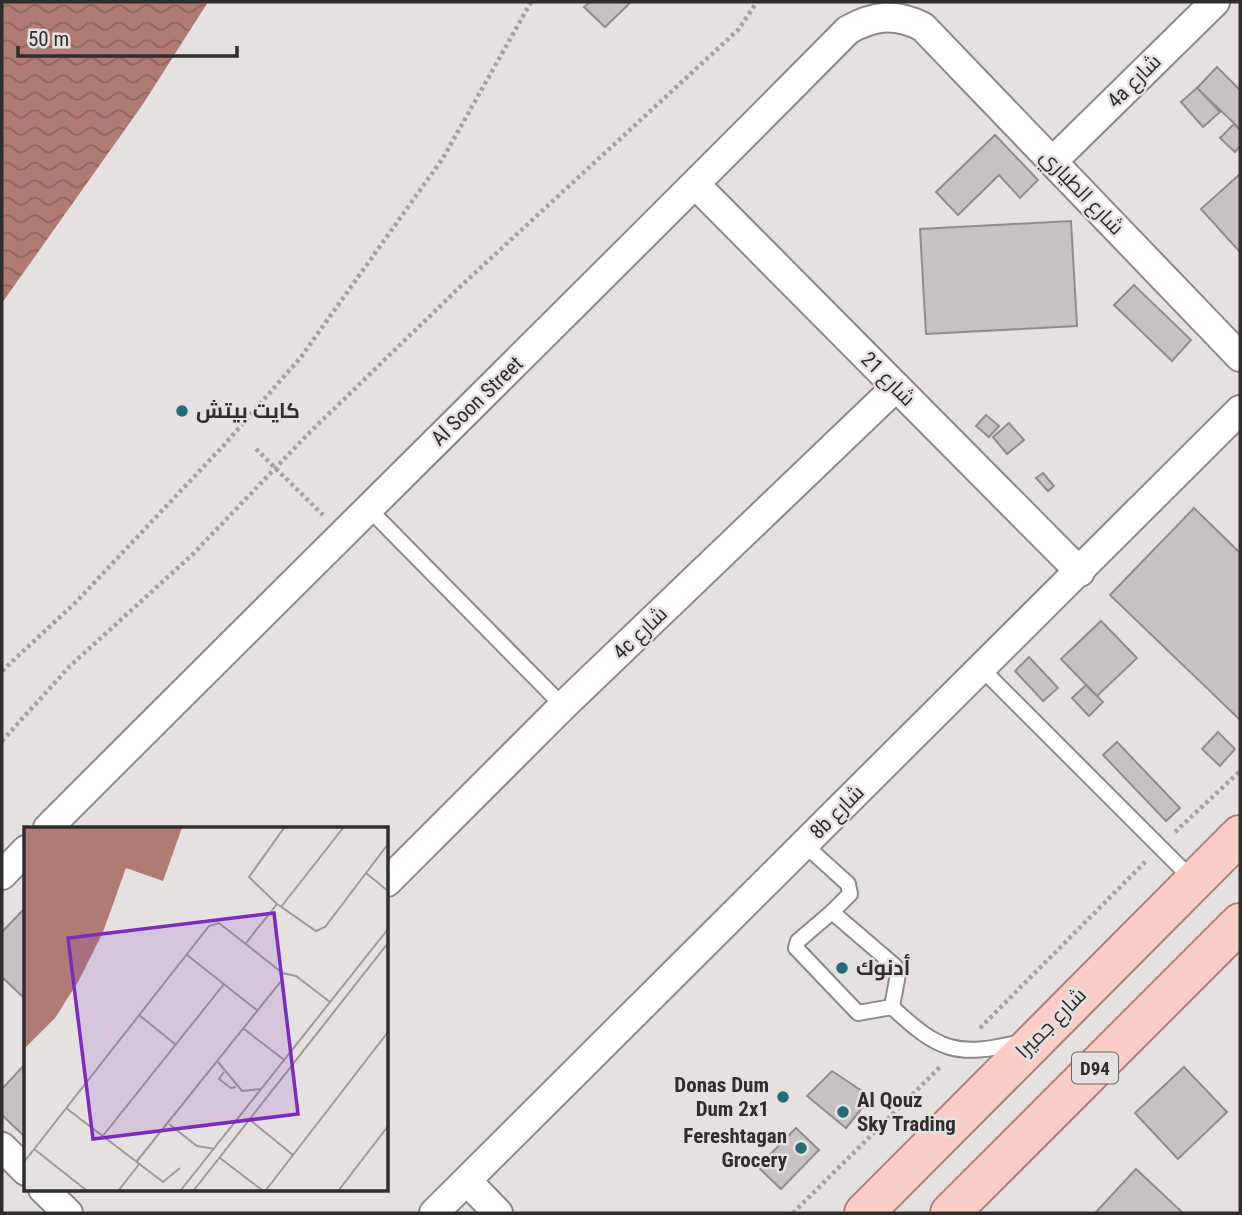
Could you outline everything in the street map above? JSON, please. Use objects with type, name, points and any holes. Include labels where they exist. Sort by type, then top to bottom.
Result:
[{"type":"main road","name":"شارع جميرا","points":[[864,1213],[1240,835]]},
{"type":"main road","name":"D94","points":[[950,1213],[1240,923]]},
{"type":"street","name":"4a شارع","points":[[1053,161],[1215,2]]},
{"type":"street","name":"Al Soon Street","points":[[49,827],[341,533],[697,186],[848,30],[869,20],[892,16],[908,19],[923,27]]},
{"type":"street","name":"شارع الطياري","points":[[923,27],[1240,357]]},
{"type":"street","name":"شارع 21","points":[[697,186],[1080,572]]},
{"type":"street","name":"4c شارع","points":[[388,881],[563,706],[896,387]]},
{"type":"street","name":"8b شارع","points":[[434,1213],[1240,410]]},
{"type":"street","points":[[2,875],[24,852]]},
{"type":"street","points":[[2,1147],[24,1169]]},
{"type":"street","points":[[467,1181],[498,1213]]},
{"type":"lane","points":[[368,508],[563,706]]},
{"type":"lane","points":[[981,668],[1194,880]]},
{"type":"lane","points":[[804,845],[850,890],[850,894],[798,940],[796,948],[858,1013],[892,1007]]},
{"type":"lane","points":[[832,912],[895,966],[898,974],[892,1007]]},
{"type":"lane","points":[[892,1007],[926,1039],[959,1050],[997,1048],[1041,1033]]},
{"type":"path","points":[[2,671],[76,602],[224,445],[301,357],[443,158],[531,2]]},
{"type":"path","points":[[2,740],[70,666],[192,555],[275,468],[464,284],[738,30],[757,2]]},
{"type":"path","points":[[256,449],[341,533]]},
{"type":"path","points":[[793,1213],[959,1050],[1160,846],[1240,771]]},
{"type":"water","points":[[2,2],[208,2],[143,104],[2,303]]},
{"type":"building","points":[[590,2],[631,2],[605,27],[584,7]]},
{"type":"building","points":[[1217,67],[1240,90],[1240,129],[1197,88]]},
{"type":"building","points":[[1197,88],[1220,112],[1203,127],[1181,102]]},
{"type":"building","points":[[1234,124],[1240,130],[1240,146],[1235,152],[1220,138]]},
{"type":"building","points":[[995,135],[1038,180],[1020,198],[999,175],[958,215],[936,192]]},
{"type":"building","points":[[1240,174],[1240,249],[1239,251],[1201,209]]},
{"type":"building","points":[[1071,221],[1077,326],[926,334],[920,229]]},
{"type":"building","points":[[1134,285],[1191,340],[1172,361],[1114,305]]},
{"type":"building","points":[[986,415],[999,426],[989,437],[976,426]]},
{"type":"building","points":[[1009,423],[1024,440],[1007,454],[993,437]]},
{"type":"building","points":[[1043,473],[1054,486],[1048,491],[1036,478]]},
{"type":"building","points":[[1194,508],[1240,553],[1240,720],[1110,595]]},
{"type":"building","points":[[1101,621],[1137,658],[1097,696],[1061,659]]},
{"type":"building","points":[[1029,657],[1058,688],[1043,701],[1015,671]]},
{"type":"building","points":[[1086,685],[1103,702],[1089,716],[1072,698]]},
{"type":"building","points":[[1218,732],[1235,749],[1220,766],[1202,749]]},
{"type":"building","points":[[1117,742],[1180,808],[1166,821],[1103,755]]},
{"type":"building","points":[[24,909],[24,998],[2,977],[2,932]]},
{"type":"building","points":[[24,1065],[24,1136],[2,1115],[2,1089]]},
{"type":"building","points":[[1184,1067],[1227,1112],[1178,1159],[1135,1113]]},
{"type":"building","name":"Al Qouz Sky Trading","points":[[832,1071],[871,1097],[846,1128],[807,1096]]},
{"type":"building","points":[[796,1128],[819,1150],[781,1189],[758,1167]]},
{"type":"building","points":[[1136,1169],[1183,1213],[1095,1213]]},
{"type":"place","name":"كايت بيتش","points":[[182,411]]},
{"type":"place","name":"أدنوك","points":[[842,968]]},
{"type":"place","name":"Donas Dum Dum 2x1","points":[[783,1097]]},
{"type":"place","name":"Al Qouz Sky Trading","points":[[843,1112]]},
{"type":"place","name":"Fereshtagan Grocery","points":[[801,1148]]}]
